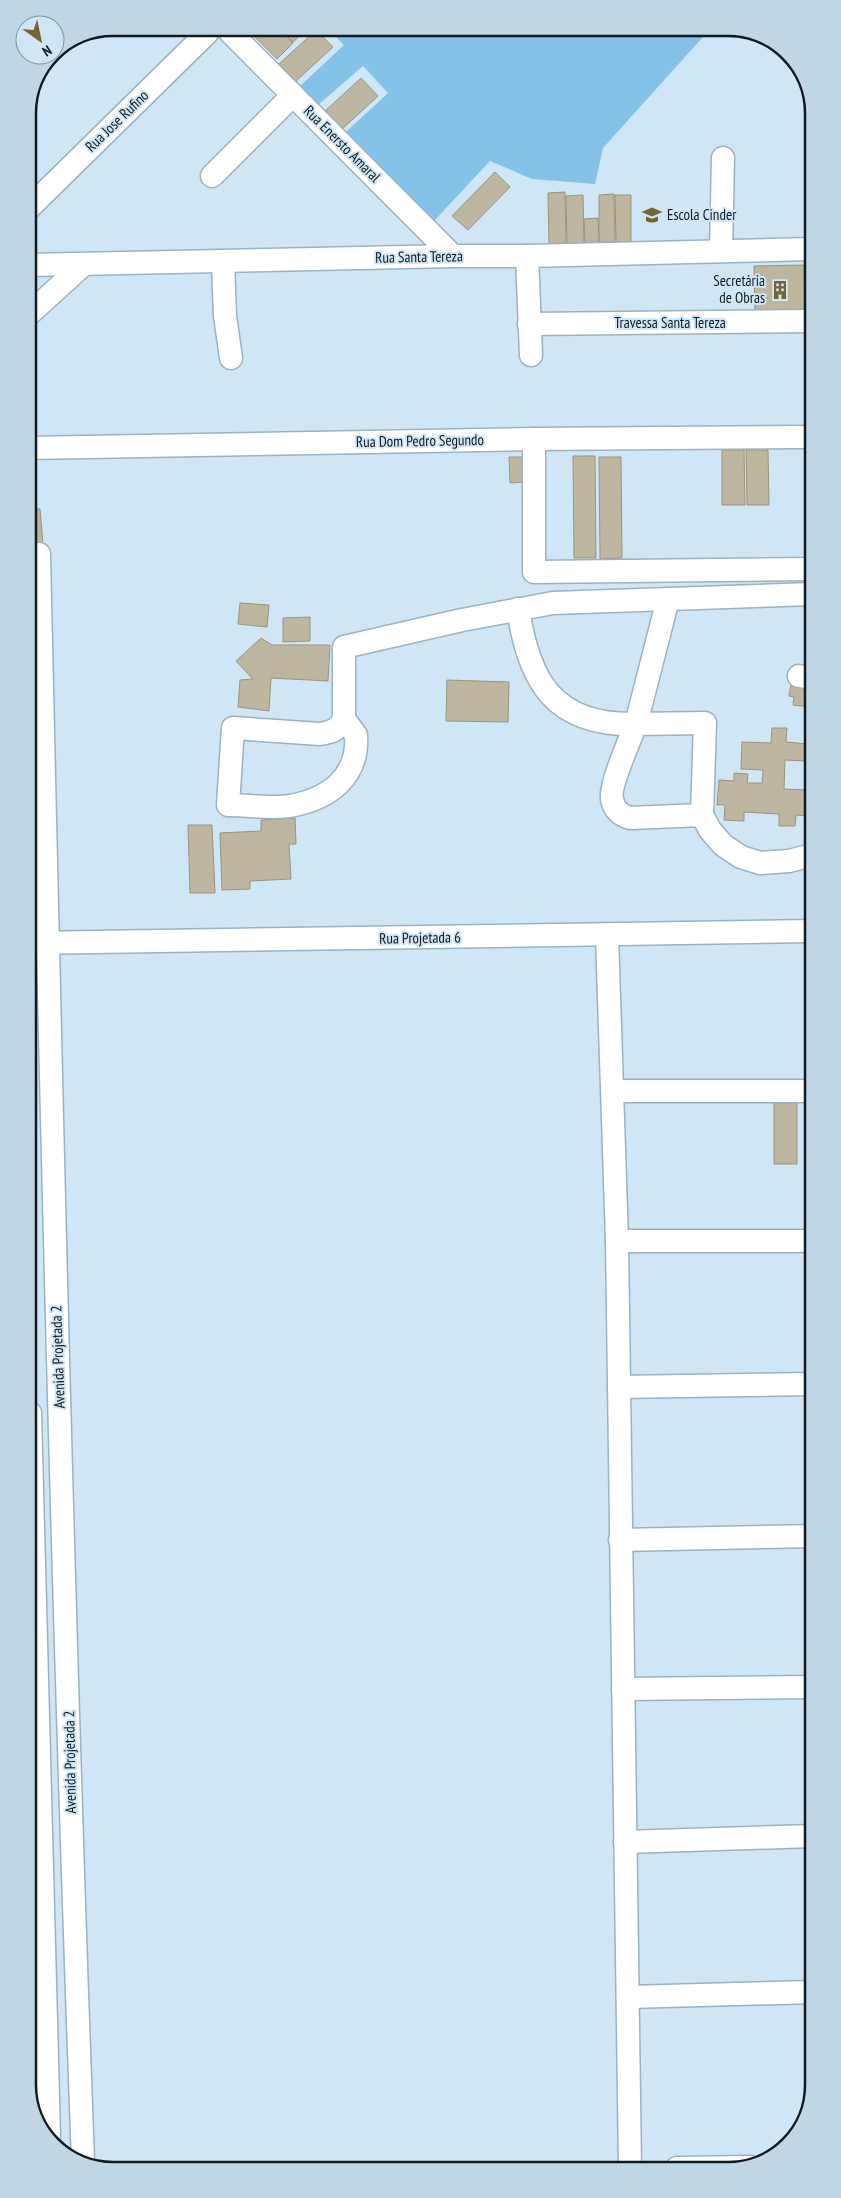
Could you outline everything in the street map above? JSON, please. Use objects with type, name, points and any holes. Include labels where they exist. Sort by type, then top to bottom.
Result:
[{"type":"street","name":"Rua Jose Rufino","points":[[36,201],[204,36]]},
{"type":"street","name":"Rua Enersto Amaral","points":[[234,36],[453,256]]},
{"type":"street","points":[[212,176],[293,95]]},
{"type":"street","points":[[722,251],[723,158]]},
{"type":"street","name":"Rua Santa Tereza","points":[[36,265],[528,256],[805,248]]},
{"type":"street","points":[[528,256],[531,355]]},
{"type":"street","points":[[223,262],[231,358]]},
{"type":"street","points":[[36,308],[83,265]]},
{"type":"street","name":"Travessa Santa Tereza","points":[[529,324],[805,321]]},
{"type":"street","name":"Rua Dom Pedro Segundo","points":[[36,448],[805,437]]},
{"type":"street","points":[[534,440],[534,572],[805,569]]},
{"type":"street","points":[[344,719],[356,735],[356,748],[347,776],[335,788],[328,793],[289,806],[228,805],[233,728],[320,734],[333,732],[340,726],[344,719],[344,647],[462,620],[552,603],[805,594]]},
{"type":"street","points":[[668,599],[636,724],[611,792],[616,809],[621,816],[630,818],[702,815]]},
{"type":"street","points":[[518,610],[523,642],[545,691],[562,707],[591,719],[618,724],[705,723],[702,815],[723,845],[741,857],[760,863],[789,861],[805,857]]},
{"type":"street","name":"Avenida Projetada 2","points":[[36,749],[38,943],[54,1252],[83,2156]]},
{"type":"street","name":"Rua Projetada 6","points":[[38,943],[607,936],[805,931]]},
{"type":"street","points":[[607,936],[617,1242],[630,2162]]},
{"type":"street","points":[[612,1091],[805,1091]]},
{"type":"street","points":[[617,1242],[805,1241]]},
{"type":"street","points":[[619,1387],[805,1384]]},
{"type":"street","points":[[620,1540],[805,1536]]},
{"type":"street","name":"Avenida Projetada 2","points":[[36,1630],[50,2129]]},
{"type":"street","points":[[623,1689],[805,1687]]},
{"type":"street","points":[[625,1842],[805,1836]]},
{"type":"street","points":[[628,1998],[805,1992]]},
{"type":"shaded area","points":[[335,36],[704,36],[603,148],[595,184],[532,179],[490,161],[433,222],[346,132],[388,93],[363,66],[318,105],[299,87],[344,45]]},
{"type":"building","points":[[254,36],[287,36],[293,43],[277,59]]},
{"type":"building","points":[[287,36],[300,36],[293,42]]},
{"type":"building","points":[[310,36],[322,36],[333,47],[296,81],[279,64]]},
{"type":"building","points":[[361,78],[378,96],[341,130],[324,112]]},
{"type":"building","points":[[495,172],[510,187],[468,230],[452,216]]},
{"type":"building","points":[[565,192],[566,243],[549,244],[548,193]]},
{"type":"building","points":[[614,194],[615,242],[599,242],[599,195]]},
{"type":"building","points":[[583,195],[584,243],[567,244],[566,196]]},
{"type":"building","points":[[615,195],[631,195],[631,242],[616,242]]},
{"type":"building","points":[[598,218],[599,242],[585,243],[584,219]]},
{"type":"building","name":"Secretária de Obras","points":[[804,265],[805,315],[755,316],[754,266]]},
{"type":"building","points":[[722,450],[744,450],[745,505],[722,505]]},
{"type":"building","points":[[746,450],[768,450],[769,505],[747,505]]},
{"type":"building","points":[[573,456],[595,456],[596,558],[574,558]]},
{"type":"building","points":[[509,457],[523,457],[523,482],[510,483]]},
{"type":"building","points":[[599,457],[621,457],[622,558],[600,559]]},
{"type":"building","points":[[36,509],[40,509],[43,544],[36,545]]},
{"type":"building","points":[[240,603],[269,605],[267,627],[238,624]]},
{"type":"building","points":[[310,617],[310,641],[283,642],[283,618]]},
{"type":"building","points":[[261,638],[272,645],[330,645],[328,681],[271,678],[269,711],[238,707],[240,680],[253,679],[236,661]]},
{"type":"building","points":[[447,680],[509,682],[508,722],[446,721]]},
{"type":"building","points":[[791,684],[805,685],[805,706],[793,705],[794,697],[789,696]]},
{"type":"building","points":[[772,728],[787,728],[786,742],[805,744],[805,761],[785,760],[784,789],[805,790],[805,816],[796,815],[795,826],[779,826],[779,814],[744,812],[744,821],[724,820],[725,805],[717,805],[719,780],[734,781],[734,773],[748,774],[747,783],[762,783],[763,770],[741,769],[742,742],[771,743]]},
{"type":"building","points":[[295,818],[296,844],[289,844],[291,879],[250,881],[250,889],[222,890],[220,833],[261,831],[261,820]]},
{"type":"building","points":[[188,825],[212,825],[215,893],[190,893]]},
{"type":"building","points":[[774,1099],[797,1099],[797,1164],[774,1164]]},
{"type":"place","name":"Escola Cinder","points":[[652,215]]},
{"type":"place","name":"Secretária de Obras","points":[[780,290]]}]
